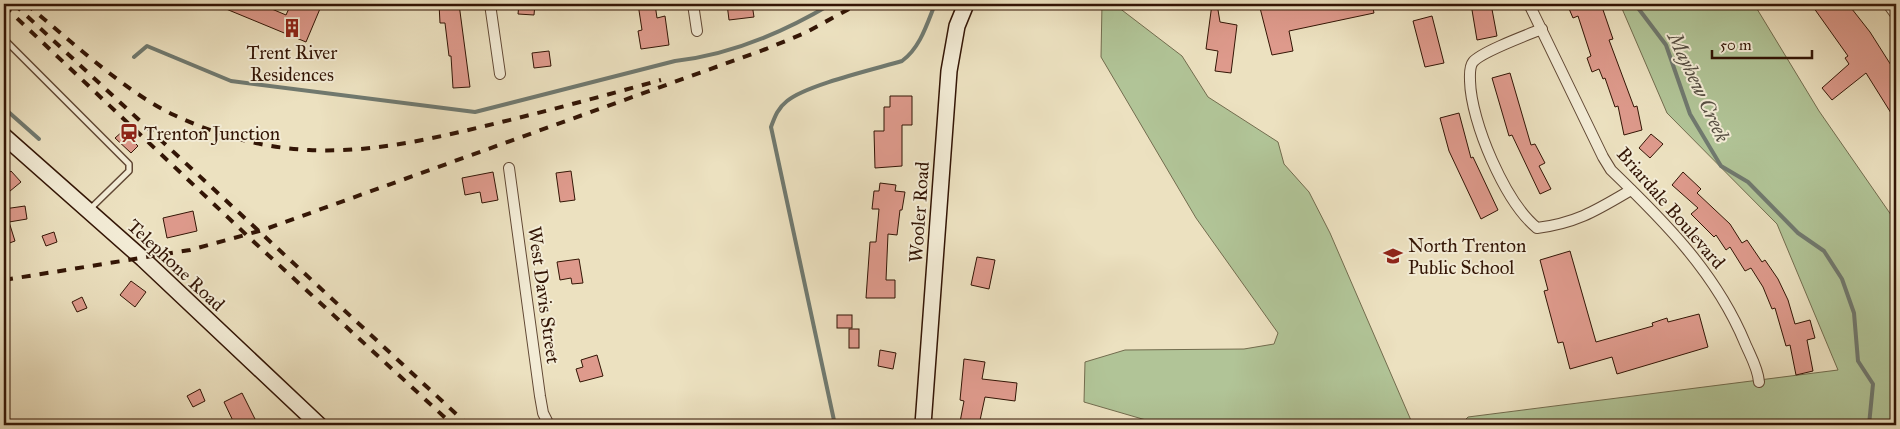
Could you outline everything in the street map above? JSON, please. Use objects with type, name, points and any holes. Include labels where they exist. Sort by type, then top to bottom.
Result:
[{"type":"street","points":[[490,4],[500,74]]},
{"type":"street","points":[[693,4],[697,31]]},
{"type":"street","name":"Wooler Road","points":[[923,425],[949,71],[957,26],[966,4]]},
{"type":"street","name":"Briardale Boulevard","points":[[1530,4],[1610,170],[1675,234],[1717,287],[1734,316],[1760,382]]},
{"type":"street","points":[[1888,4],[1896,16]]},
{"type":"street","points":[[1542,29],[1484,55],[1473,62],[1470,69],[1472,101],[1492,163],[1520,212],[1537,228],[1556,226],[1597,212],[1631,190]]},
{"type":"street","name":"Telephone Road","points":[[4,136],[143,260],[319,425]]},
{"type":"street","name":"West Davis Street","points":[[509,168],[540,396],[543,414],[549,425]]},
{"type":"lane","points":[[4,39],[129,164],[129,171],[124,177],[88,211]]},
{"type":"green space","points":[[1102,4],[1114,4],[1182,56],[1208,97],[1278,142],[1284,164],[1309,192],[1330,233],[1413,425],[1163,425],[1084,402],[1085,362],[1125,350],[1244,349],[1274,344],[1278,333],[1196,218],[1101,57]]},
{"type":"green space","points":[[1620,4],[1754,4],[1819,111],[1896,222],[1896,425],[1460,425],[1468,417],[1838,370],[1777,224],[1667,113]]},
{"type":"building","name":"Trent River Residences","points":[[214,4],[260,4],[286,15],[291,4],[322,4],[306,42]]},
{"type":"building","points":[[439,4],[459,4],[470,87],[453,88],[451,56],[449,56],[445,23],[440,23]]},
{"type":"building","points":[[519,4],[535,4],[534,15],[518,14]]},
{"type":"building","points":[[638,4],[655,4],[657,18],[665,16],[669,45],[641,49],[638,31],[642,30]]},
{"type":"building","points":[[727,4],[752,4],[754,17],[729,20]]},
{"type":"building","points":[[1212,4],[1217,4],[1220,22],[1237,25],[1231,73],[1215,71],[1218,51],[1206,49]]},
{"type":"building","points":[[1259,4],[1372,4],[1374,13],[1289,31],[1293,51],[1272,55]]},
{"type":"building","points":[[1471,4],[1491,4],[1497,36],[1477,40]]},
{"type":"building","points":[[1567,4],[1601,4],[1613,39],[1609,40],[1634,107],[1637,106],[1642,130],[1624,135],[1618,106],[1615,107],[1605,78],[1603,79],[1599,69],[1592,72],[1587,58],[1591,56],[1578,16],[1573,18]]},
{"type":"building","points":[[1811,4],[1848,4],[1870,32],[1896,73],[1896,121],[1866,73],[1832,100],[1822,88],[1849,64],[1845,58],[1848,56]]},
{"type":"building","points":[[1432,16],[1444,63],[1425,67],[1413,21]]},
{"type":"building","points":[[549,51],[551,66],[534,68],[532,53]]},
{"type":"building","points":[[1510,73],[1531,145],[1535,144],[1545,163],[1539,166],[1551,189],[1540,194],[1512,135],[1509,136],[1492,78]]},
{"type":"building","points":[[890,96],[912,96],[912,125],[902,125],[902,166],[875,168],[874,131],[884,131],[884,107],[890,107]]},
{"type":"building","points":[[1459,113],[1471,158],[1473,157],[1498,210],[1481,219],[1449,151],[1440,118]]},
{"type":"building","points":[[123,131],[138,146],[131,153],[115,138]]},
{"type":"building","points":[[1651,134],[1663,144],[1650,158],[1639,148]]},
{"type":"building","points":[[11,171],[21,182],[4,196],[4,177]]},
{"type":"building","points":[[571,171],[575,200],[560,202],[556,173]]},
{"type":"building","points":[[493,172],[498,200],[482,203],[480,192],[465,195],[462,178]]},
{"type":"building","points":[[1683,172],[1701,189],[1697,193],[1730,224],[1742,243],[1747,240],[1762,262],[1765,260],[1778,279],[1788,300],[1795,324],[1810,320],[1815,338],[1807,340],[1813,371],[1796,375],[1790,345],[1786,346],[1775,308],[1772,309],[1763,287],[1751,268],[1745,271],[1730,247],[1726,250],[1716,235],[1714,237],[1691,214],[1698,208],[1672,185]]},
{"type":"building","points":[[880,183],[896,185],[895,191],[905,192],[902,210],[900,210],[897,235],[888,234],[886,280],[895,280],[895,298],[866,298],[870,242],[876,242],[879,209],[872,209],[874,191],[879,191]]},
{"type":"building","points":[[25,206],[27,219],[9,222],[15,241],[4,245],[4,209]]},
{"type":"building","points":[[193,211],[197,231],[167,238],[163,218]]},
{"type":"building","points":[[54,232],[57,242],[46,246],[42,236]]},
{"type":"building","points":[[1570,251],[1596,342],[1653,326],[1652,323],[1667,318],[1668,322],[1699,314],[1708,347],[1617,374],[1612,357],[1570,369],[1563,342],[1558,343],[1544,291],[1548,290],[1540,260]]},
{"type":"building","points":[[977,257],[995,260],[989,289],[971,285]]},
{"type":"building","points":[[579,259],[583,283],[572,284],[571,278],[560,280],[557,262]]},
{"type":"building","points":[[131,281],[146,292],[135,307],[120,295]]},
{"type":"building","points":[[82,297],[87,308],[77,312],[72,302]]},
{"type":"building","points":[[837,315],[852,315],[852,328],[837,328]]},
{"type":"building","points":[[849,329],[859,329],[859,348],[849,348]]},
{"type":"building","points":[[880,350],[896,353],[893,369],[878,366]]},
{"type":"building","points":[[597,355],[603,376],[580,382],[576,369],[583,367],[581,360]]},
{"type":"building","points":[[964,359],[985,362],[982,379],[1017,383],[1015,401],[985,397],[979,425],[966,425],[960,422],[964,401],[960,400]]},
{"type":"building","points":[[200,389],[205,401],[193,407],[187,396]]},
{"type":"building","points":[[242,393],[258,425],[235,425],[224,402]]},
{"type":"waterway","points":[[134,57],[147,46],[231,81],[475,112],[675,61],[716,54],[736,48],[795,24],[831,4]]},
{"type":"waterway","points":[[835,425],[771,127],[781,106],[796,95],[825,83],[902,61],[918,43],[935,4]]},
{"type":"waterway","name":"Mayhew Creek","points":[[1635,4],[1666,45],[1690,114],[1721,166],[1748,182],[1798,233],[1824,251],[1842,279],[1854,313],[1858,361],[1873,384],[1869,425]]},
{"type":"waterway","points":[[4,108],[39,139]]},
{"type":"railway","points":[[14,4],[468,425]]},
{"type":"railway","points":[[26,4],[117,79],[155,105],[206,129],[257,143],[292,149],[354,149],[420,141],[529,115],[661,80]]},
{"type":"railway","points":[[4,280],[190,250],[263,230],[766,49],[805,33],[858,4]]},
{"type":"railway","points":[[4,6],[254,242],[453,425]]},
{"type":"place","name":"Trent River Residences","points":[[292,28]]},
{"type":"place","name":"Trenton Junction","points":[[129,133]]},
{"type":"place","name":"North Trenton Public School","points":[[1393,256]]}]
